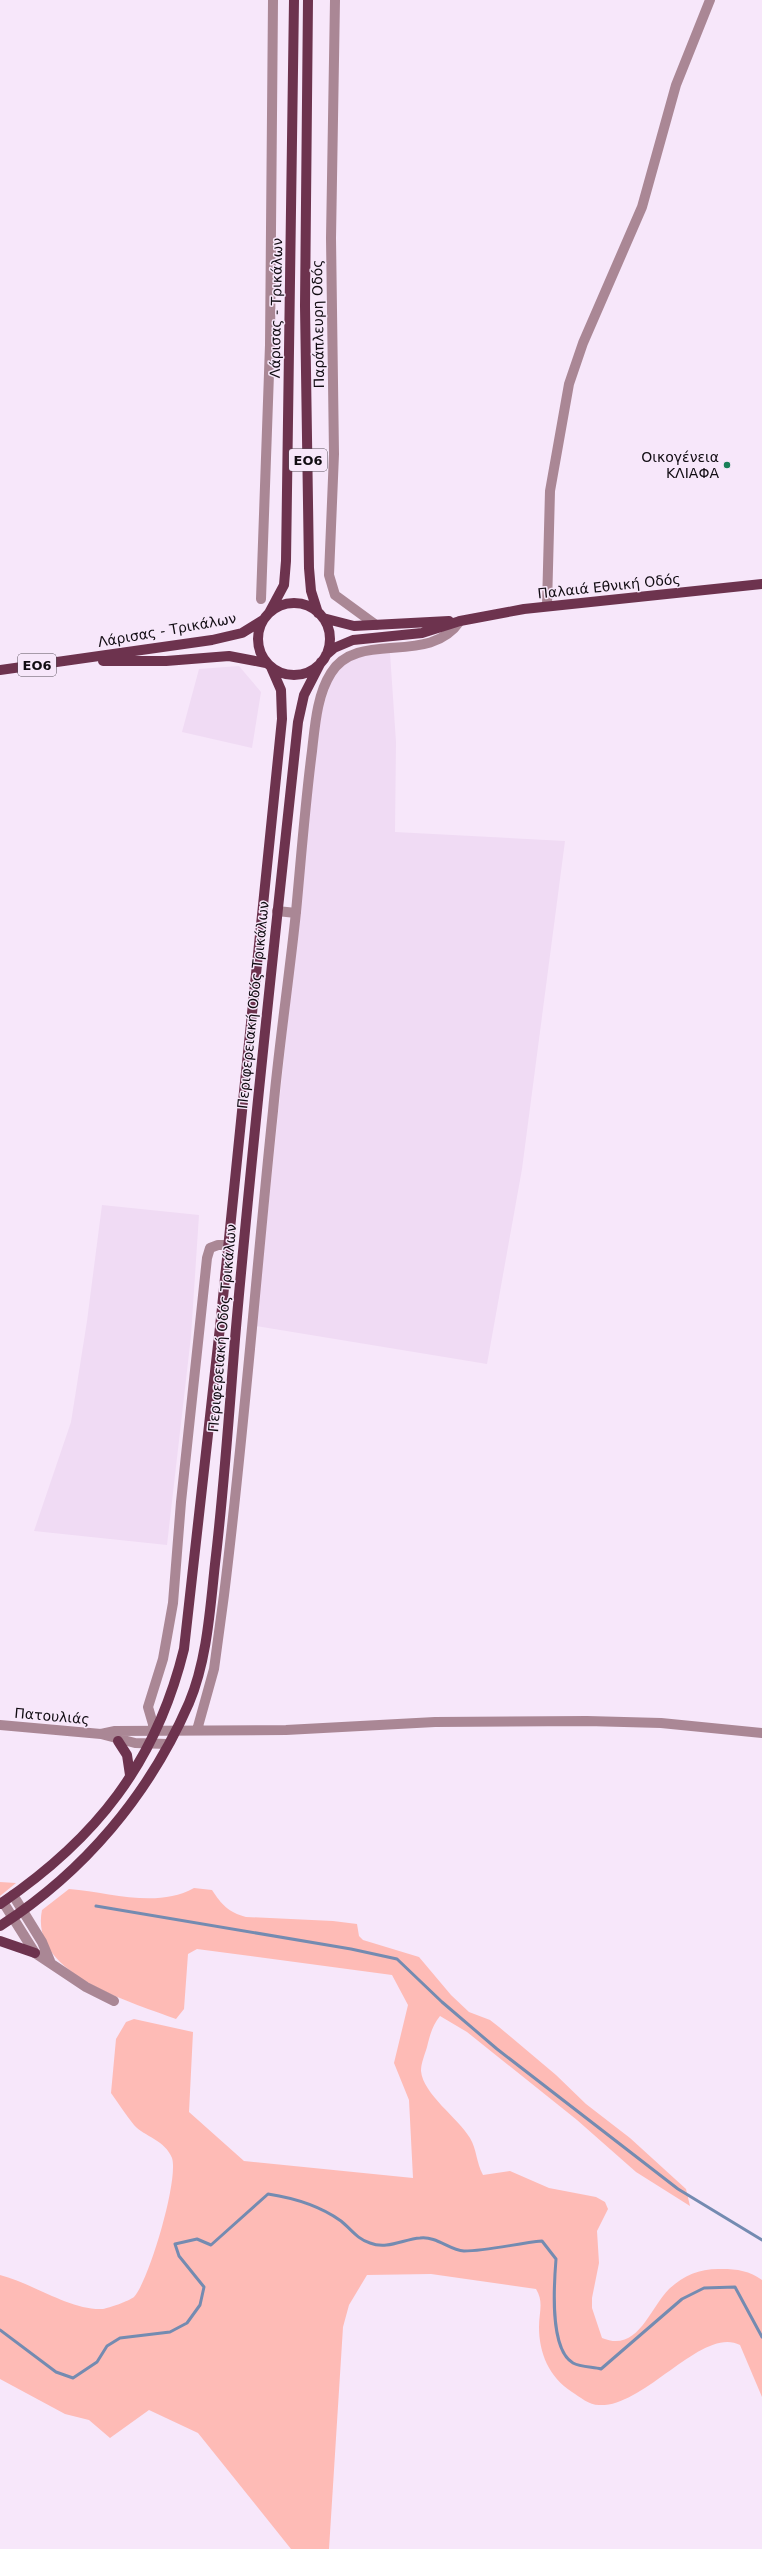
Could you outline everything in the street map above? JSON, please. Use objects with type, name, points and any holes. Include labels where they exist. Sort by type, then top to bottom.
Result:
[{"type":"main road","name":"Λάρισας - Τρικάλων","points":[[0,670],[73,661],[242,633],[266,617],[284,585],[286,561],[294,0]]},
{"type":"main road","name":"Λάρισας - Τρικάλων","points":[[308,0],[305,349],[309,568],[312,596],[320,616]]},
{"type":"main road","name":"Παλαιά Εθνική Οδός","points":[[320,616],[345,625],[376,626],[460,621],[547,606],[762,584]]},
{"type":"main road","name":"ΕΟ6","points":[[288,604],[309,607],[320,616],[330,636],[324,659],[303,674],[291,675],[269,665],[260,653],[258,642],[259,630],[266,617],[288,604]]},
{"type":"main road","name":"Παλαιά Εθνική Οδός","points":[[324,659],[334,648],[353,640],[422,633],[460,621]]},
{"type":"main road","name":"Λάρισας - Τρικάλων","points":[[73,661],[166,661],[229,656],[269,665]]},
{"type":"main road","name":"Περιφερειακή Οδός Τρικάλων","points":[[0,1926],[24,1910],[71,1873],[102,1841],[137,1795],[176,1730],[190,1700],[206,1643],[221,1514],[255,1113],[265,1034],[298,722],[304,695],[324,659]]},
{"type":"main road","name":"Περιφερειακή Οδός Τρικάλων","points":[[1,1903],[14,1895],[59,1860],[78,1843],[107,1809],[130,1775],[155,1731],[177,1676],[184,1649],[228,1245],[282,719],[281,690],[269,665]]},
{"type":"main road","points":[[118,1740],[127,1755],[130,1775]]},
{"type":"main road","points":[[0,1941],[36,1953]]},
{"type":"street","points":[[261,599],[270,345],[273,0]]},
{"type":"street","name":"Παράπλευρη Οδός","points":[[335,0],[331,238],[334,454],[329,575],[335,595],[376,626]]},
{"type":"street","points":[[547,606],[550,491],[569,384],[583,342],[642,207],[676,85],[710,0]]},
{"type":"street","points":[[197,1730],[214,1669],[222,1619],[280,1036],[296,913],[304,816],[318,708],[330,674],[339,662],[352,654],[410,647],[434,641],[452,631],[460,621]]},
{"type":"street","points":[[277,911],[296,913]]},
{"type":"street","points":[[265,1034],[280,1036]]},
{"type":"street","points":[[259,1080],[276,1082]]},
{"type":"street","points":[[255,1113],[272,1114]]},
{"type":"street","points":[[246,1210],[263,1211]]},
{"type":"street","points":[[155,1731],[148,1707],[163,1658],[173,1603],[182,1487],[208,1258],[210,1248],[218,1244],[228,1245]]},
{"type":"street","name":"Πατουλιάς","points":[[101,1734],[115,1731],[286,1730],[435,1722],[587,1721],[667,1723],[762,1733]]},
{"type":"street","name":"Πατουλιάς","points":[[0,1725],[101,1734],[118,1740],[148,1744],[168,1744]]},
{"type":"street","points":[[14,1895],[24,1910],[50,1961]]},
{"type":"street","points":[[1,1903],[36,1953],[50,1961],[86,1987],[114,2001]]},
{"type":"shaded area","points":[[390,653],[396,742],[395,832],[565,841],[522,1169],[487,1364],[256,1326],[317,740],[322,710],[333,676],[354,655]]},
{"type":"shaded area","points":[[239,666],[261,692],[252,748],[182,732],[199,669]]},
{"type":"shaded area","points":[[102,1205],[199,1215],[191,1336],[167,1545],[34,1531],[71,1422],[87,1321]]},
{"type":"shaded area","points":[[0,1882],[16,1883],[0,1896]]},
{"type":"shaded area","points":[[194,1888],[212,1890],[226,1907],[234,1913],[246,1917],[333,1921],[357,1924],[359,1936],[363,1940],[419,1957],[451,1995],[469,2012],[490,2020],[499,2027],[556,2075],[586,2104],[630,2138],[686,2189],[690,2206],[636,2172],[577,2120],[467,2032],[440,2016],[435,2023],[430,2035],[422,2065],[421,2071],[423,2080],[434,2097],[465,2130],[474,2147],[483,2175],[510,2171],[549,2188],[596,2197],[605,2202],[608,2209],[597,2231],[599,2263],[592,2298],[592,2308],[602,2338],[614,2341],[625,2339],[634,2334],[642,2327],[669,2289],[693,2273],[714,2269],[733,2269],[743,2271],[762,2280],[762,2397],[740,2345],[725,2342],[709,2346],[691,2356],[635,2394],[616,2402],[595,2405],[581,2398],[564,2386],[551,2372],[543,2355],[539,2337],[540,2298],[536,2289],[431,2274],[367,2275],[349,2305],[343,2327],[329,2549],[291,2549],[198,2433],[149,2410],[110,2438],[89,2420],[65,2414],[0,2379],[0,2275],[78,2306],[103,2309],[134,2297],[140,2287],[154,2252],[167,2207],[173,2169],[172,2158],[165,2147],[134,2125],[111,2093],[116,2039],[126,2022],[134,2019],[193,2032],[189,2112],[244,2161],[413,2178],[409,2100],[394,2063],[408,2005],[392,1975],[197,1949],[188,1954],[184,2009],[176,2019],[111,1994],[88,1982],[67,1968],[51,1952],[42,1932],[42,1910],[69,1889],[133,1898],[149,1898],[179,1894]]},
{"type":"waterway","points":[[96,1906],[351,1949],[397,1959],[442,2002],[497,2049],[678,2189],[762,2240]]},
{"type":"waterway","points":[[0,2330],[56,2372],[73,2378],[97,2362],[107,2346],[120,2338],[170,2332],[187,2323],[200,2305],[204,2287],[179,2256],[175,2244],[197,2239],[211,2245],[268,2194],[297,2200],[315,2206],[333,2215],[361,2239],[376,2245],[389,2245],[414,2239],[426,2238],[464,2251],[483,2250],[542,2241],[556,2259],[554,2299],[557,2331],[560,2344],[565,2356],[573,2363],[579,2365],[601,2369],[682,2299],[704,2288],[735,2287],[762,2337]]},
{"type":"place","name":"Οικογένεια ΚΛΙΑΦΑ","points":[[727,465]]}]
